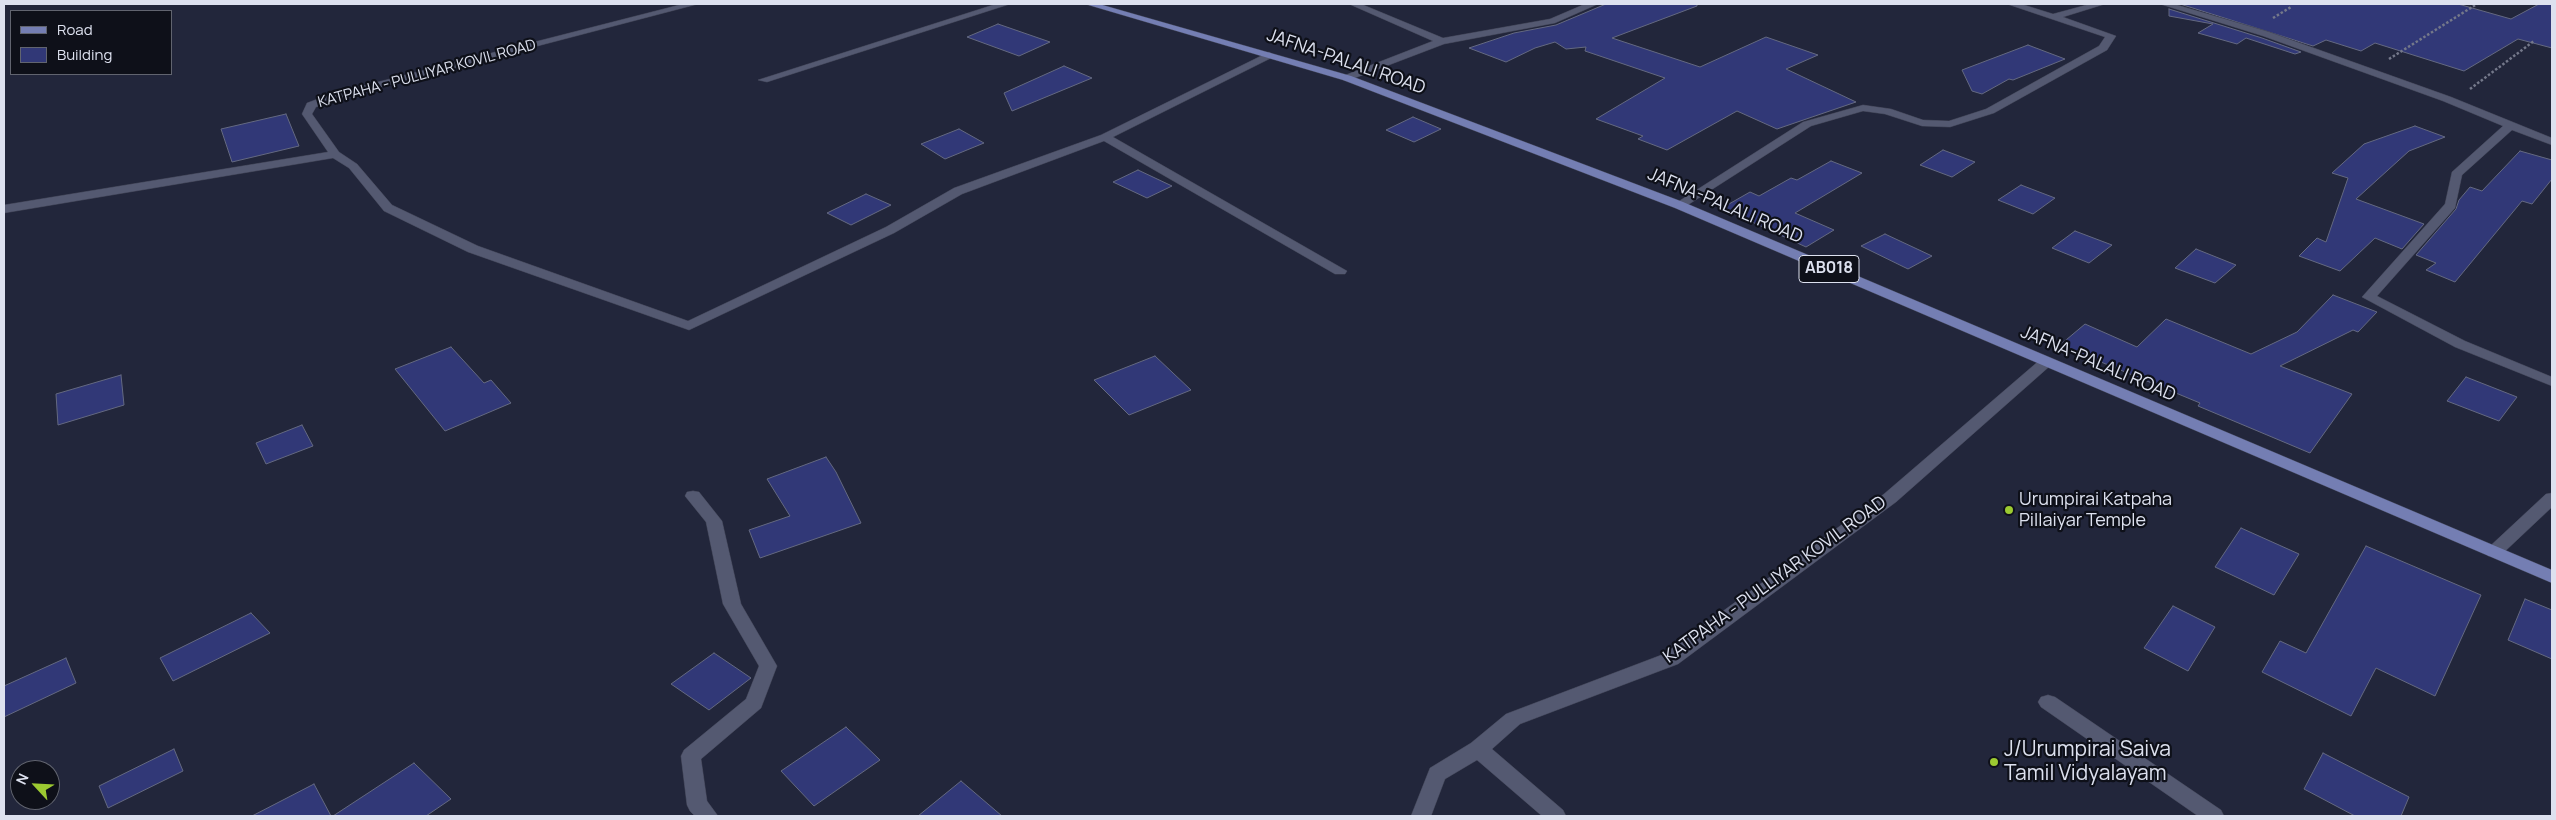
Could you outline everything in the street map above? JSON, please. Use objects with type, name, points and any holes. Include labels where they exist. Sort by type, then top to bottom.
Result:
[{"type":"main road","name":"JAFNA-PALALI ROAD","points":[[1090,4],[1347,78],[1678,205],[2552,577]]},
{"type":"street","name":"KATPAHA - PULLIYAR KOVIL ROAD","points":[[335,154],[307,114],[311,105],[336,96],[693,4]]},
{"type":"street","points":[[763,80],[1005,4]]},
{"type":"street","points":[[1354,4],[1442,41]]},
{"type":"street","points":[[1347,78],[1442,41],[1552,21],[1593,4]]},
{"type":"street","points":[[1678,205],[1808,124],[1863,108],[1887,111],[1922,122],[1950,124],[1990,111],[2103,48],[2111,36],[2012,4]]},
{"type":"street","points":[[2054,16],[2100,4]]},
{"type":"street","points":[[2165,4],[2266,34],[2370,71],[2453,101],[2552,142]]},
{"type":"street","points":[[4,209],[335,154],[353,166],[388,208],[472,249],[688,326],[890,230],[958,191],[1105,137],[1268,54]]},
{"type":"street","points":[[2511,125],[2456,174],[2451,205],[2369,297],[2460,344],[2552,382]]},
{"type":"street","points":[[1105,137],[1340,271]]},
{"type":"street","name":"KATPAHA - PULLIYAR KOVIL ROAD","points":[[1421,816],[1437,774],[1478,749],[1513,719],[1671,659],[1890,498],[2046,362]]},
{"type":"street","points":[[693,496],[714,521],[732,604],[768,666],[754,703],[691,756],[697,804],[708,816]]},
{"type":"street","points":[[2494,552],[2552,498]]},
{"type":"street","points":[[2048,702],[2214,816]]},
{"type":"street","points":[[1478,749],[1556,816]]},
{"type":"path","points":[[2370,71],[2477,4]]},
{"type":"path","points":[[2453,101],[2534,42]]},
{"type":"building","points":[[1606,4],[1697,4],[1697,6],[1612,38],[1700,67],[1766,37],[1818,55],[1786,69],[1856,102],[1777,129],[1737,111],[1667,150],[1638,139],[1643,136],[1596,119],[1665,78],[1585,51],[1586,47],[1566,49],[1555,42],[1535,48],[1506,62],[1469,48],[1514,33],[1556,25]]},
{"type":"building","points":[[2180,4],[2458,4],[2511,19],[2539,4],[2552,4],[2552,48],[2518,39],[2464,71],[2375,43],[2361,51],[2326,40],[2313,46]]},
{"type":"building","points":[[2169,9],[2301,52],[2295,54],[2246,38],[2237,44],[2198,33],[2213,24],[2169,16]]},
{"type":"building","points":[[998,24],[1050,42],[1019,56],[967,37]]},
{"type":"building","points":[[2028,45],[2065,59],[2013,80],[2009,79],[1982,94],[1972,91],[1962,70]]},
{"type":"building","points":[[1064,66],[1092,78],[1012,111],[1004,93]]},
{"type":"building","points":[[286,114],[299,146],[232,162],[221,129]]},
{"type":"building","points":[[1413,117],[1441,129],[1414,142],[1386,130]]},
{"type":"building","points":[[2415,126],[2445,137],[2409,151],[2356,199],[2424,224],[2402,249],[2375,238],[2340,271],[2299,256],[2317,238],[2326,242],[2348,178],[2332,173],[2364,144]]},
{"type":"building","points":[[959,129],[984,143],[945,159],[921,144]]},
{"type":"building","points":[[1943,150],[1975,162],[1952,177],[1920,165]]},
{"type":"building","points":[[2520,151],[2552,160],[2552,179],[2532,204],[2522,201],[2455,282],[2426,270],[2436,263],[2416,255],[2456,209],[2459,200],[2470,187],[2482,191]]},
{"type":"building","points":[[1831,161],[1862,173],[1795,213],[1834,230],[1806,247],[1722,208],[1750,192],[1759,196],[1791,178],[1797,180]]},
{"type":"building","points":[[1138,170],[1172,186],[1147,198],[1113,182]]},
{"type":"building","points":[[2021,185],[2055,198],[2033,214],[1998,200]]},
{"type":"building","points":[[866,194],[891,205],[851,225],[827,213]]},
{"type":"building","points":[[2075,231],[2112,245],[2089,263],[2052,248]]},
{"type":"building","points":[[1885,234],[1932,256],[1908,269],[1861,246]]},
{"type":"building","points":[[2196,249],[2236,265],[2215,283],[2175,268]]},
{"type":"building","points":[[2333,295],[2377,312],[2358,332],[2353,330],[2280,366],[2352,394],[2310,453],[2198,406],[2200,403],[2060,345],[2085,324],[2137,347],[2166,319],[2251,354],[2297,332]]},
{"type":"building","points":[[451,347],[484,383],[491,380],[511,403],[445,431],[395,369]]},
{"type":"building","points":[[1155,356],[1191,390],[1129,415],[1094,380]]},
{"type":"building","points":[[121,375],[124,405],[58,425],[56,394]]},
{"type":"building","points":[[2466,377],[2517,397],[2499,421],[2447,401]]},
{"type":"building","points":[[302,425],[313,446],[266,464],[256,443]]},
{"type":"building","points":[[826,457],[836,472],[861,523],[760,558],[749,530],[790,516],[767,479]]},
{"type":"building","points":[[2241,528],[2299,554],[2274,595],[2215,567]]},
{"type":"building","points":[[2366,546],[2481,595],[2435,696],[2376,668],[2351,716],[2262,672],[2280,641],[2306,653]]},
{"type":"building","points":[[2525,599],[2552,610],[2552,659],[2508,640]]},
{"type":"building","points":[[2173,606],[2215,627],[2188,671],[2144,648]]},
{"type":"building","points":[[251,613],[270,633],[173,681],[160,658]]},
{"type":"building","points":[[714,653],[751,678],[709,710],[671,684]]},
{"type":"building","points":[[66,658],[76,683],[4,717],[4,686]]},
{"type":"building","points":[[846,727],[880,760],[814,806],[781,771]]},
{"type":"building","points":[[174,749],[183,771],[108,808],[99,786]]},
{"type":"building","points":[[2323,753],[2409,797],[2401,816],[2355,816],[2304,789]]},
{"type":"building","points":[[414,763],[451,799],[426,816],[333,816]]},
{"type":"building","points":[[961,781],[1002,816],[918,816]]},
{"type":"building","points":[[314,784],[331,816],[252,816]]},
{"type":"place","name":"Urumpirai Katpaha Pillaiyar Temple","points":[[2009,510]]},
{"type":"place","name":"J/Urumpirai Saiva Tamil Vidyalayam","points":[[1994,762]]}]
